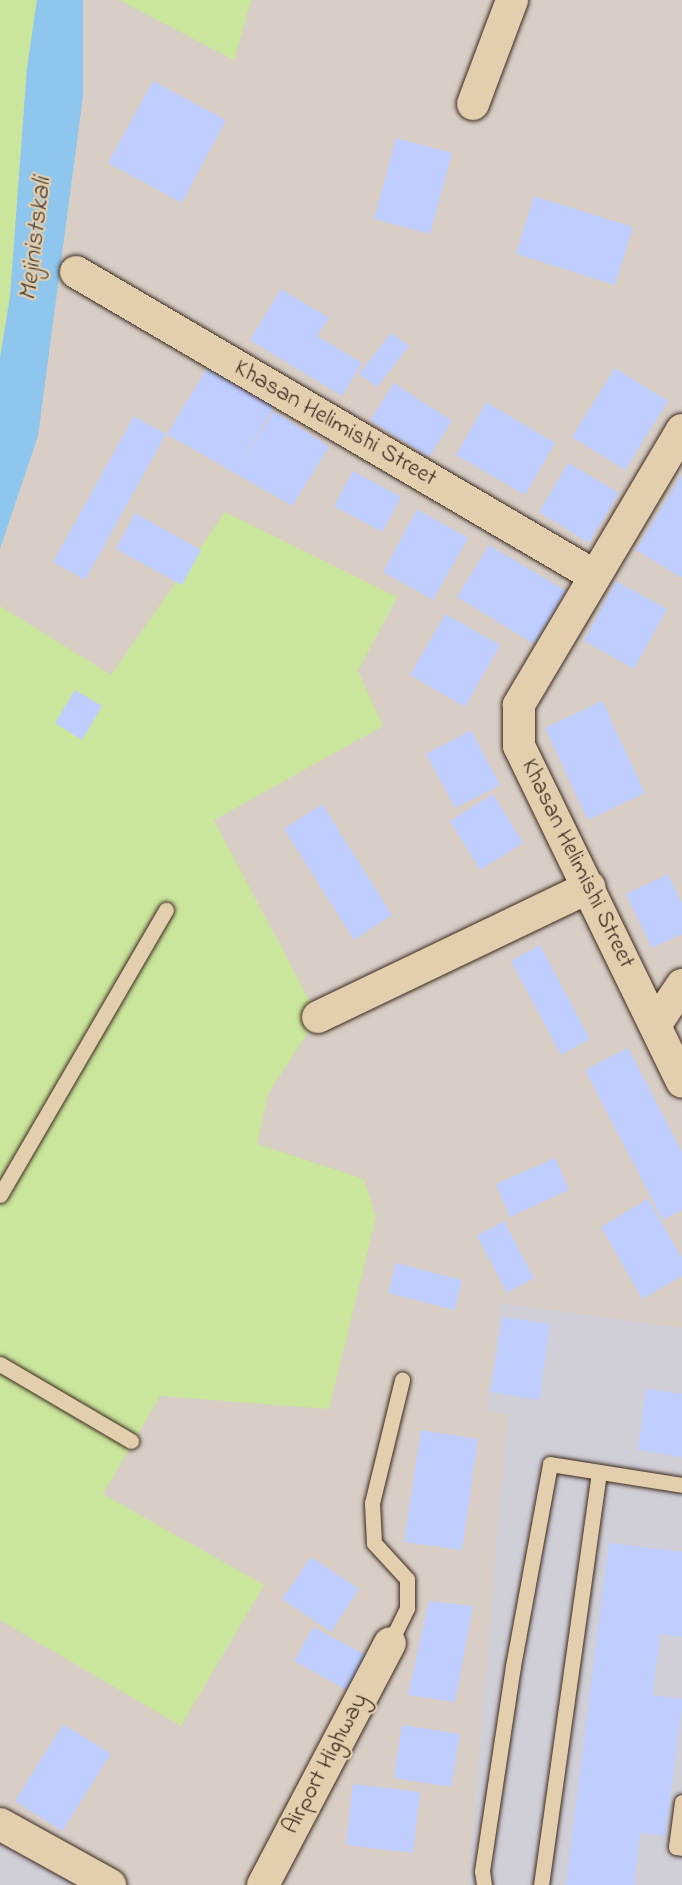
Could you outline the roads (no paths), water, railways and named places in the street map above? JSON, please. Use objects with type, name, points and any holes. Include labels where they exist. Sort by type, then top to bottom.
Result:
[{"type":"street","points":[[473,104],[512,0]]},
{"type":"street","name":"Khasan Helimishi Street","points":[[76,272],[595,576]]},
{"type":"street","name":"Khasan Helimishi Street","points":[[682,430],[519,705],[519,746],[656,1024],[682,1082]]},
{"type":"street","points":[[318,1017],[589,887]]},
{"type":"street","points":[[656,1024],[682,985]]},
{"type":"street","name":"Airport Highway","points":[[263,1885],[390,1642]]},
{"type":"street","points":[[0,1824],[110,1885]]},
{"type":"lane","points":[[0,1194],[166,910]]},
{"type":"lane","points":[[0,1364],[131,1441]]},
{"type":"lane","points":[[390,1642],[407,1608],[407,1579],[374,1543],[372,1503],[402,1380]]},
{"type":"lane","points":[[484,1885],[482,1871],[513,1666],[550,1464],[682,1485]]},
{"type":"lane","points":[[541,1885],[599,1472]]},
{"type":"lane","points":[[682,1802],[676,1847],[682,1848]]},
{"type":"water","name":"Mejinistskali","points":[[37,0],[83,0],[83,96],[38,436],[0,549],[0,358],[10,297],[27,68]]}]
